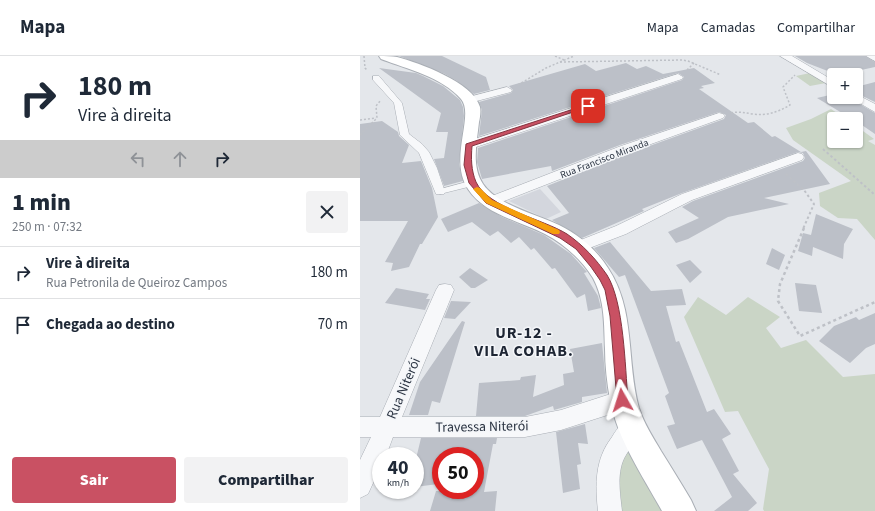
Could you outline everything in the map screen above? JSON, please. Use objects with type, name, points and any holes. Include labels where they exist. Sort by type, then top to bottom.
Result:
[{"type":"main road","points":[[385,56],[448,82],[472,104],[473,112],[468,145],[468,165],[473,183],[489,202],[547,227],[579,247],[597,268],[609,290],[615,316],[622,400],[632,429],[680,511]]},
{"type":"street","points":[[785,56],[827,81]]},
{"type":"street","points":[[871,56],[875,58]]},
{"type":"street","points":[[376,78],[398,103],[406,135],[414,140],[430,161],[440,192]]},
{"type":"street","points":[[468,145],[678,78]]},
{"type":"street","points":[[469,100],[507,90]]},
{"type":"street","points":[[863,102],[875,109]]},
{"type":"street","name":"Rua Francisco Miranda","points":[[489,202],[625,149],[719,116]]},
{"type":"street","points":[[579,247],[621,230],[687,197],[798,157]]},
{"type":"street","name":"Rua Niterói","points":[[360,486],[387,428],[445,290]]},
{"type":"street","name":"Travessa Niterói","points":[[360,427],[525,428],[561,420],[622,400]]},
{"type":"street","points":[[610,511],[607,484],[608,468],[613,452],[632,429]]},
{"type":"lane","points":[[440,192],[473,183]]},
{"type":"path","points":[[555,56],[564,60]]},
{"type":"path","points":[[507,90],[546,68],[574,56]]},
{"type":"path","points":[[560,62],[682,60],[688,61],[721,75]]},
{"type":"path","points":[[719,116],[741,111],[751,114],[778,113],[790,105],[782,88],[794,75],[806,68]]},
{"type":"path","points":[[360,120],[377,118],[360,135]]},
{"type":"path","points":[[823,149],[875,195]]},
{"type":"path","points":[[777,165],[804,190],[814,204],[780,284],[778,301],[800,336],[875,302]]},
{"type":"shaded area","points":[[540,189],[561,212],[546,219],[509,201]]},
{"type":"green space","points":[[810,73],[826,83],[810,86],[796,76]]},
{"type":"green space","points":[[831,109],[836,112],[827,112],[827,148],[863,148],[863,131],[874,139],[868,141],[875,145],[875,240],[857,219],[838,218],[820,206],[819,193],[851,181],[793,140],[786,128],[811,119]]},
{"type":"green space","points":[[698,297],[726,315],[748,297],[780,317],[766,328],[781,348],[806,340],[843,377],[875,374],[875,511],[764,511],[763,509],[769,469],[738,411],[725,412],[684,317]]},
{"type":"green space","points":[[633,431],[676,511],[617,511],[610,476]]},
{"type":"building","points":[[399,56],[442,56],[486,77],[490,90],[474,94],[445,74]]},
{"type":"building","points":[[795,56],[865,56],[875,62],[875,67],[863,70],[863,68],[827,68],[827,71],[807,63]]},
{"type":"building","points":[[626,63],[637,69],[646,66],[663,74],[694,68],[715,83],[701,86],[704,88],[699,89],[748,123],[754,122],[772,137],[775,136],[801,152],[806,151],[830,184],[764,198],[789,204],[728,217],[688,239],[676,243],[668,232],[699,218],[682,207],[693,201],[803,161],[805,158],[803,153],[798,152],[682,193],[642,209],[644,211],[582,238],[552,220],[569,213],[547,186],[630,153],[724,119],[726,115],[719,112],[620,145],[552,171],[551,166],[482,179],[477,162],[478,148],[682,80],[684,77],[678,73],[479,136],[482,110],[479,102],[511,93],[513,90],[509,86],[585,64],[596,71]]},
{"type":"building","points":[[379,68],[416,73],[443,86],[460,100],[463,107],[464,116],[459,164],[463,181],[444,186],[434,159],[444,158],[448,132],[436,132],[441,113]]},
{"type":"building","points":[[875,82],[875,102],[863,96],[863,85]]},
{"type":"building","points":[[827,96],[827,104],[817,98]]},
{"type":"building","points":[[827,104],[860,104],[875,113],[875,134],[863,126],[863,112],[840,112]]},
{"type":"building","points":[[382,121],[398,132],[399,136],[409,145],[402,163],[421,161],[432,188],[438,217],[422,244],[420,244],[409,267],[391,271],[393,263],[385,262],[408,221],[360,221],[360,124]]},
{"type":"building","points":[[479,203],[502,217],[544,235],[571,254],[587,272],[584,273],[598,296],[601,308],[588,311],[585,294],[577,298],[555,268],[552,269],[534,248],[531,250],[519,237],[511,243],[498,231],[490,236],[472,222],[448,232],[441,219]]},
{"type":"building","points":[[816,214],[853,229],[844,244],[843,259],[813,247],[812,256],[798,251],[803,233],[811,235]]},
{"type":"building","points":[[610,242],[651,291],[682,289],[686,305],[666,306],[676,342],[679,341],[707,412],[714,409],[731,434],[722,439],[739,471],[733,474],[757,503],[748,511],[714,511],[732,497],[702,440],[677,449],[667,426],[675,424],[665,396],[669,393],[625,275],[619,277],[594,248]]},
{"type":"building","points":[[772,248],[785,255],[779,270],[766,264]]},
{"type":"building","points":[[690,260],[702,272],[690,283],[676,265]]},
{"type":"building","points":[[470,268],[488,280],[475,288],[471,288],[459,277]]},
{"type":"building","points":[[795,283],[816,285],[822,313],[799,311]]},
{"type":"building","points":[[396,288],[429,294],[426,299],[430,299],[425,310],[385,303]]},
{"type":"building","points":[[451,301],[471,302],[455,319],[444,318]]},
{"type":"building","points":[[875,313],[875,344],[866,348],[850,363],[819,341],[834,326],[856,317],[859,320]]},
{"type":"building","points":[[462,321],[465,322],[440,403],[432,401],[428,415],[409,415],[420,382]]},
{"type":"building","points":[[602,343],[607,393],[582,397],[582,402],[554,410],[553,406],[525,416],[476,416],[479,383],[520,380],[521,377],[536,375],[533,397],[564,385],[563,374],[574,372],[570,349]]},
{"type":"building","points":[[585,424],[588,444],[578,443],[581,464],[577,465],[580,489],[563,493],[556,432]]},
{"type":"building","points":[[421,438],[497,438],[496,444],[493,444],[484,492],[484,447],[432,447],[432,485],[424,486],[424,447],[419,447]]},
{"type":"building","points":[[497,491],[495,511],[430,511],[434,499],[484,499],[484,492]]},
{"type":"slow traffic","points":[[477,189],[489,202],[556,232]]},
{"type":"district","name":"UR-12 - VILA COHAB.","points":[[524,341]]},
{"type":"route","points":[[588,106],[468,145],[468,165],[470,177],[476,189],[489,202],[547,227],[579,247],[604,278],[609,290],[615,316],[622,400]]}]
